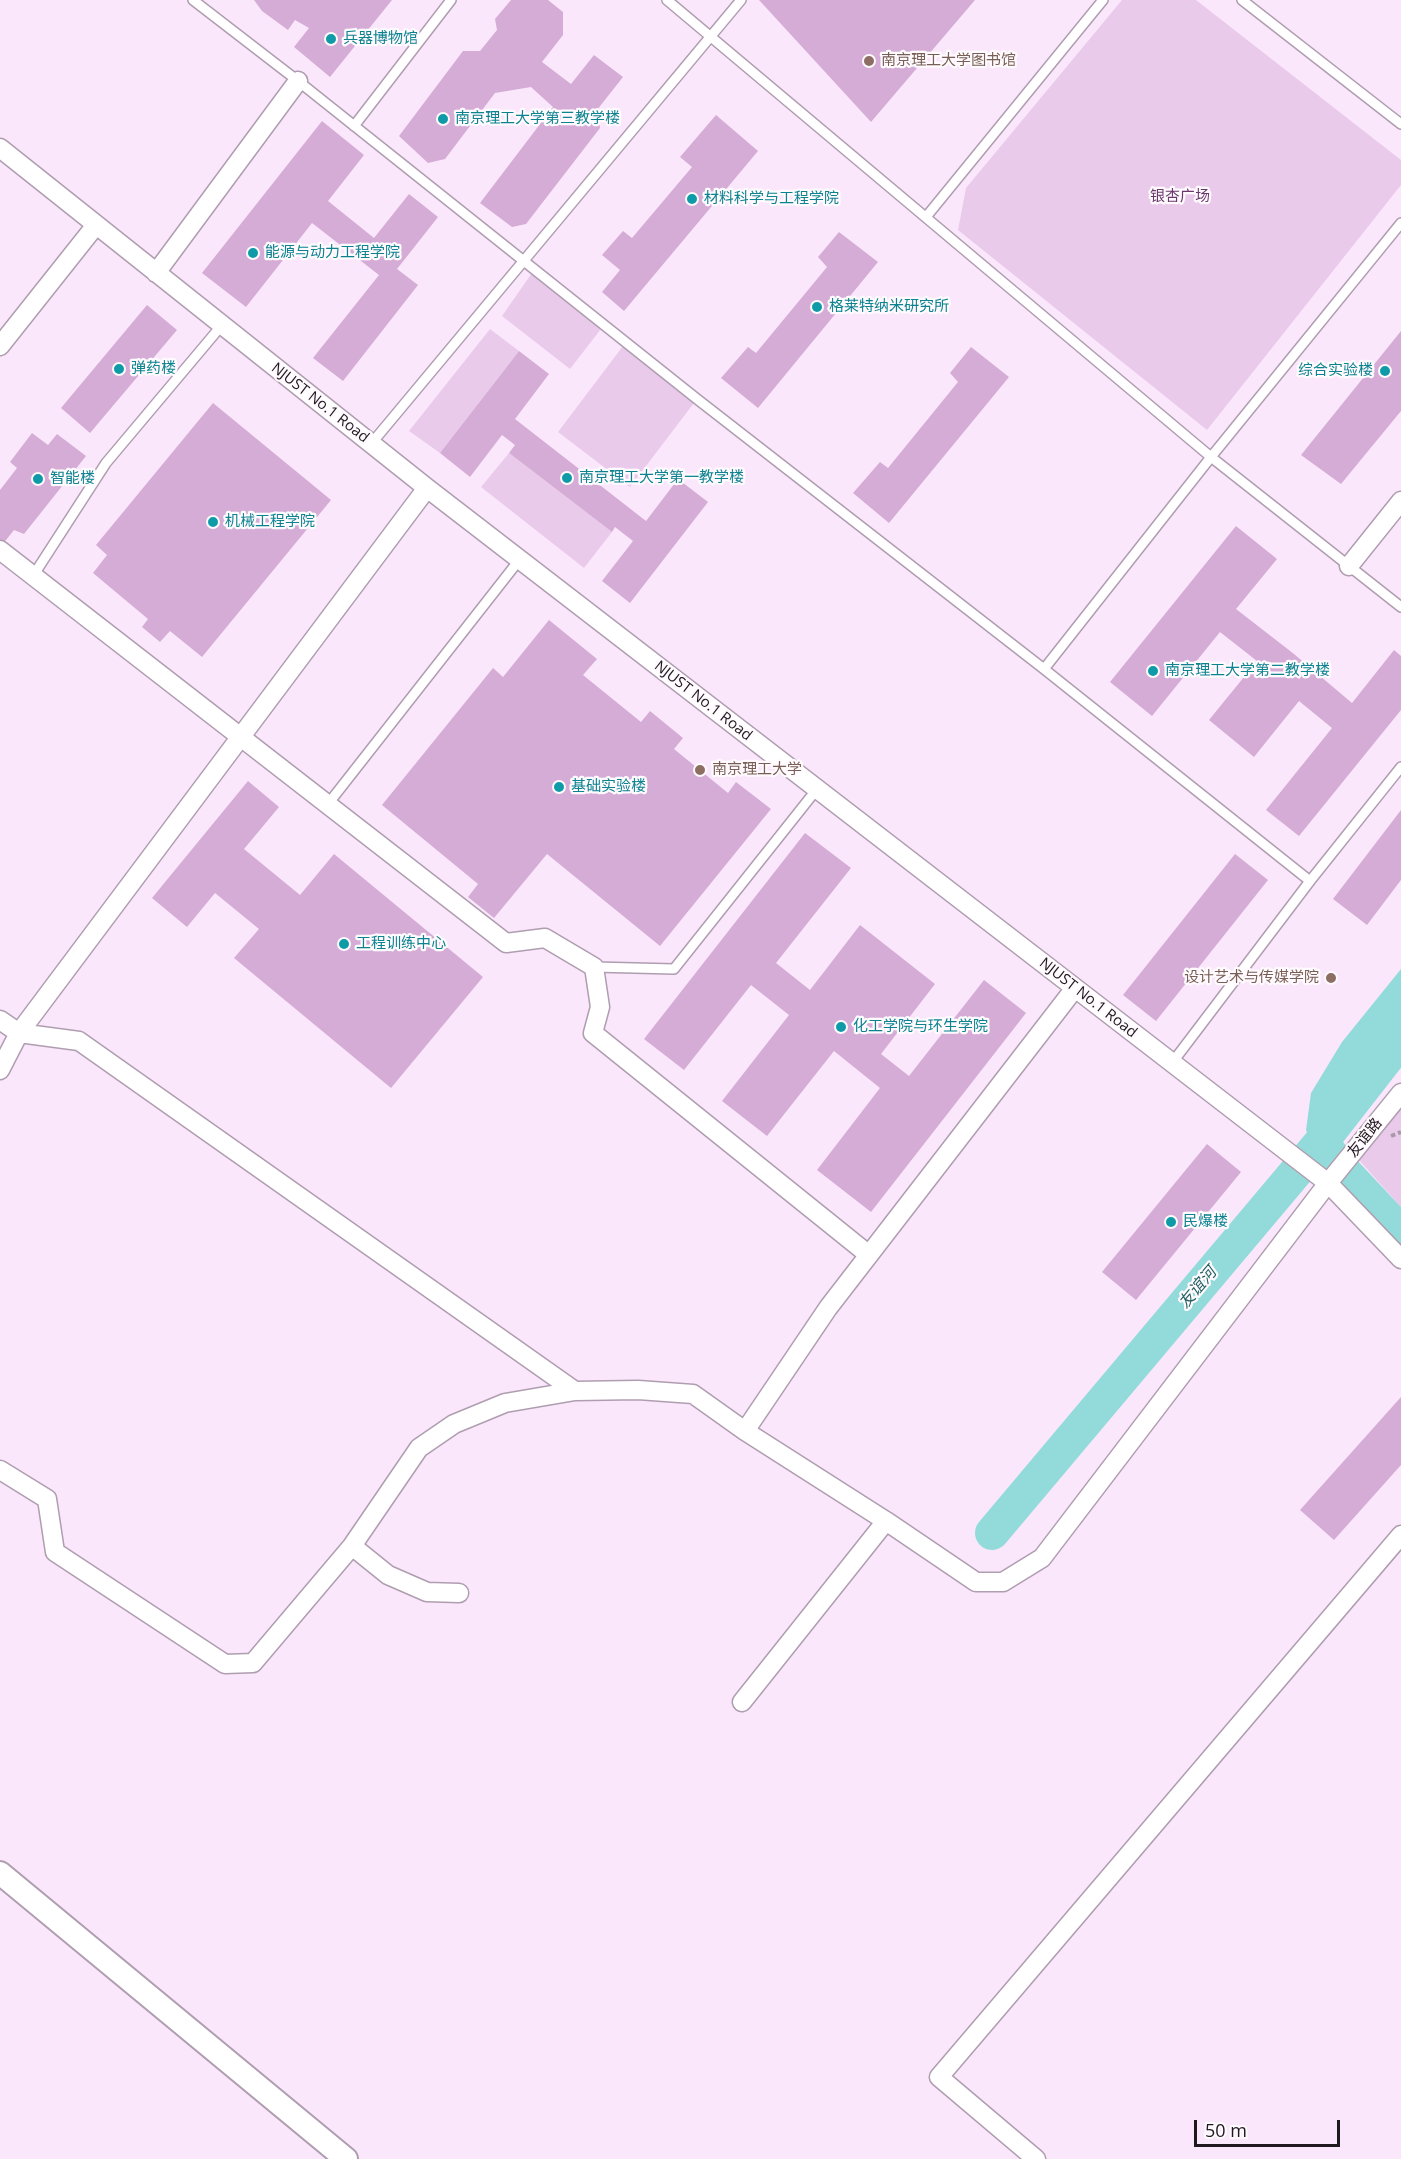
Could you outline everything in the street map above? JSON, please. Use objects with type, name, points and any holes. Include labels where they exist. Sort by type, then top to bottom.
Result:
[{"type":"street","points":[[156,273],[298,81]]},
{"type":"street","name":"NJUST No.1 Road","points":[[0,148],[427,488],[1328,1184],[1401,1259]]},
{"type":"street","points":[[0,346],[96,225]]},
{"type":"street","points":[[0,1070],[19,1033],[427,488]]},
{"type":"street","points":[[1349,566],[1401,501]]},
{"type":"street","points":[[0,550],[506,943],[545,938],[594,967],[600,1007],[592,1033],[869,1254]]},
{"type":"street","points":[[745,1431],[828,1308],[1075,988]]},
{"type":"street","points":[[0,1020],[19,1033],[79,1041],[575,1391]]},
{"type":"street","name":"友谊路","points":[[0,1470],[47,1499],[55,1552],[225,1664],[253,1663],[352,1546],[419,1449],[454,1424],[505,1403],[575,1391],[638,1390],[693,1394],[745,1431],[886,1521],[976,1582],[1003,1582],[1042,1558],[1328,1184],[1401,1093]]},
{"type":"street","points":[[742,1702],[886,1521]]},
{"type":"street","points":[[1036,2159],[939,2077],[1401,1535]]},
{"type":"street","points":[[352,1546],[388,1575],[427,1592],[459,1593]]},
{"type":"street","points":[[0,1873],[346,2159]]},
{"type":"lane","points":[[193,0],[1310,881]]},
{"type":"lane","points":[[354,126],[451,0]]},
{"type":"lane","points":[[667,0],[1211,457],[1401,607]]},
{"type":"lane","points":[[371,444],[741,0]]},
{"type":"lane","points":[[926,217],[1103,0]]},
{"type":"lane","points":[[1242,0],[1401,124]]},
{"type":"lane","points":[[1044,669],[1211,457],[1401,223]]},
{"type":"lane","points":[[33,576],[106,463],[222,325]]},
{"type":"lane","points":[[328,804],[519,559]]},
{"type":"lane","points":[[1172,1062],[1310,881],[1401,768]]},
{"type":"lane","points":[[594,967],[674,969],[817,789]]},
{"type":"green space","name":"银杏广场","points":[[1122,0],[1196,0],[1401,160],[1401,185],[1207,430],[958,230],[966,188]]},
{"type":"green space","points":[[534,270],[604,325],[570,369],[502,316]]},
{"type":"green space","points":[[490,329],[519,351],[440,453],[409,431]]},
{"type":"green space","points":[[626,342],[697,399],[630,487],[558,432]]},
{"type":"green space","points":[[509,453],[612,532],[584,568],[481,487]]},
{"type":"green space","points":[[1401,1104],[1401,1207],[1358,1159]]},
{"type":"shaded area","points":[[1401,969],[1401,1028],[1357,1079],[1337,1121],[1338,1135],[1355,1158],[1401,1207],[1401,1249],[1319,1162],[1306,1130],[1311,1093],[1342,1042]]},
{"type":"building","name":"兵器博物馆","points":[[254,0],[392,0],[330,77],[294,47],[309,28],[295,20],[288,30],[262,11]]},
{"type":"building","name":"南京理工大学第三教学楼","points":[[511,0],[548,0],[563,12],[563,35],[542,62],[571,84],[594,55],[623,77],[597,110],[600,128],[526,224],[512,227],[480,203],[553,107],[531,87],[495,93],[445,159],[428,163],[399,136],[463,51],[480,51],[497,30],[495,19]]},
{"type":"building","name":"南京理工大学图书馆","points":[[759,0],[975,0],[871,122]]},
{"type":"building","name":"材料科学与工程学院","points":[[716,115],[758,151],[624,311],[602,292],[620,270],[602,255],[623,231],[632,238],[692,167],[680,157]]},
{"type":"building","name":"能源与动力工程学院","points":[[322,121],[364,155],[328,201],[374,238],[409,194],[438,217],[397,269],[418,285],[343,381],[313,358],[379,275],[312,223],[246,307],[202,273]]},
{"type":"building","name":"格莱特纳米研究所","points":[[839,232],[878,262],[758,408],[721,378],[748,347],[756,353],[827,267],[818,257]]},
{"type":"building","name":"弹药楼","points":[[147,305],[177,330],[90,433],[61,408]]},
{"type":"building","name":"综合实验楼","points":[[1401,331],[1401,411],[1341,484],[1301,455]]},
{"type":"building","points":[[971,347],[1009,377],[889,523],[853,493],[880,462],[888,468],[958,382],[950,373]]},
{"type":"building","name":"南京理工大学第一教学楼","points":[[519,351],[549,374],[515,419],[646,521],[678,479],[708,502],[630,603],[602,581],[633,541],[615,527],[612,532],[509,453],[515,445],[502,435],[470,477],[440,453]]},
{"type":"building","name":"机械工程学院","points":[[213,403],[331,500],[202,657],[170,631],[160,642],[142,627],[148,619],[93,573],[107,555],[96,545]]},
{"type":"building","name":"智能楼","points":[[32,433],[48,445],[57,434],[86,456],[24,534],[14,530],[2,545],[0,544],[0,490],[17,468],[10,462]]},
{"type":"building","name":"南京理工大学第二教学楼","points":[[1236,526],[1277,559],[1236,609],[1352,703],[1394,650],[1401,656],[1401,710],[1299,836],[1266,810],[1332,728],[1299,701],[1254,757],[1209,720],[1257,661],[1220,632],[1152,716],[1110,682]]},
{"type":"building","name":"基础实验楼","points":[[549,620],[597,659],[583,675],[641,722],[650,711],[683,738],[674,749],[728,793],[736,782],[771,809],[660,946],[547,854],[494,918],[468,897],[478,884],[382,805],[493,668],[503,677]]},
{"type":"building","name":"工程训练中心","points":[[248,781],[279,807],[244,849],[300,895],[334,854],[483,977],[391,1088],[234,958],[259,929],[215,893],[187,927],[152,898]]},
{"type":"building","points":[[1401,810],[1401,880],[1367,925],[1333,899]]},
{"type":"building","name":"化工学院与环生学院","points":[[805,833],[851,868],[776,963],[810,990],[860,925],[935,984],[881,1054],[909,1076],[984,980],[1026,1013],[871,1212],[817,1170],[880,1088],[834,1051],[767,1136],[722,1101],[789,1015],[751,985],[684,1070],[644,1039]]},
{"type":"building","points":[[1235,854],[1268,880],[1156,1021],[1123,995]]},
{"type":"building","name":"民爆楼","points":[[1207,1144],[1241,1172],[1136,1300],[1102,1272]]},
{"type":"building","points":[[1401,1397],[1401,1465],[1334,1540],[1300,1510]]},
{"type":"waterway","name":"友谊河","points":[[992,1533],[1327,1135],[1401,1040]]},
{"type":"place","name":"兵器博物馆","points":[[331,39]]},
{"type":"place","name":"南京理工大学图书馆","points":[[869,61]]},
{"type":"place","name":"南京理工大学第三教学楼","points":[[443,119]]},
{"type":"place","name":"材料科学与工程学院","points":[[692,199]]},
{"type":"place","name":"能源与动力工程学院","points":[[253,253]]},
{"type":"place","name":"格莱特纳米研究所","points":[[817,307]]},
{"type":"place","name":"弹药楼","points":[[119,369]]},
{"type":"place","name":"综合实验楼","points":[[1385,371]]},
{"type":"place","name":"南京理工大学第一教学楼","points":[[567,478]]},
{"type":"place","name":"智能楼","points":[[38,479]]},
{"type":"place","name":"机械工程学院","points":[[213,522]]},
{"type":"place","name":"南京理工大学第二教学楼","points":[[1153,671]]},
{"type":"place","name":"南京理工大学","points":[[700,770]]},
{"type":"place","name":"基础实验楼","points":[[559,787]]},
{"type":"place","name":"工程训练中心","points":[[344,944]]},
{"type":"place","name":"设计艺术与传媒学院","points":[[1331,978]]},
{"type":"place","name":"化工学院与环生学院","points":[[841,1027]]},
{"type":"place","name":"民爆楼","points":[[1171,1222]]}]
